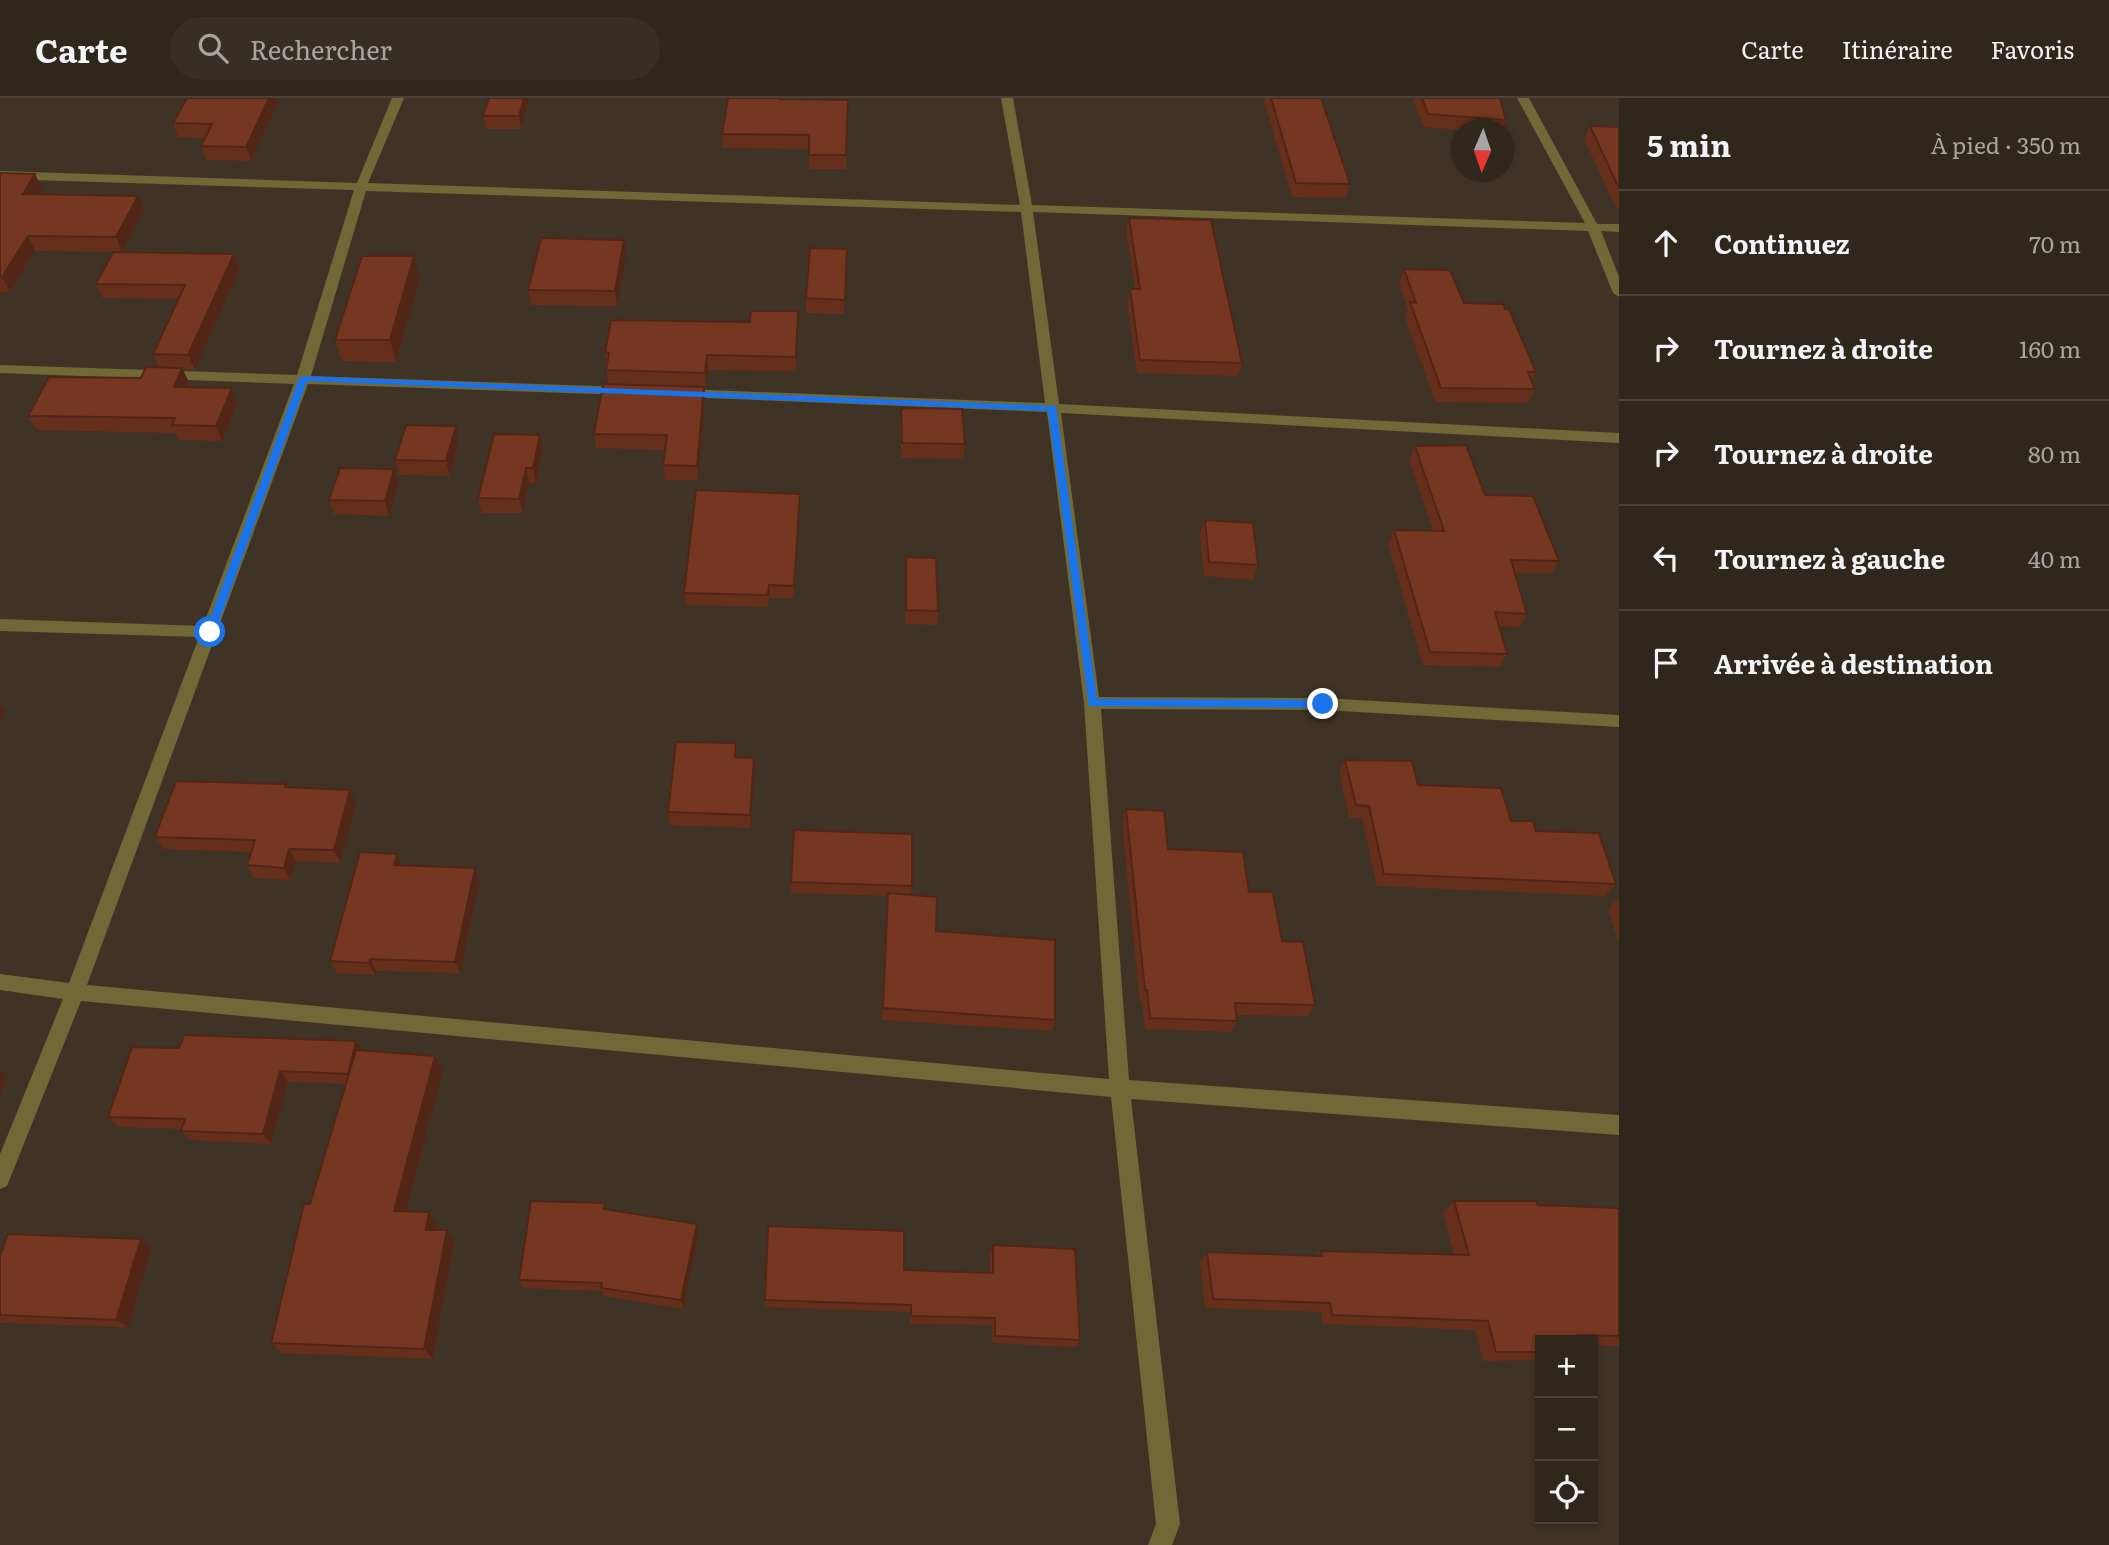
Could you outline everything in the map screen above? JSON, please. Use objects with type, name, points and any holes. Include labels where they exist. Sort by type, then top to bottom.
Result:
[{"type":"street","points":[[0,1179],[75,992],[210,632],[303,378],[362,187],[398,98]]},
{"type":"street","points":[[1007,98],[1027,211],[1092,703],[1120,1089],[1168,1524],[1160,1545]]},
{"type":"street","points":[[1523,98],[1593,227],[1619,293]]},
{"type":"street","points":[[0,174],[1027,211],[1619,228]]},
{"type":"street","points":[[0,369],[636,391]]},
{"type":"street","points":[[664,393],[1053,408],[1619,438]]},
{"type":"street","points":[[0,625],[210,632]]},
{"type":"street","points":[[1092,703],[1323,704],[1619,721]]},
{"type":"street","points":[[0,982],[75,992],[1120,1089],[1619,1125]]},
{"type":"building","points":[[187,98],[269,98],[246,147],[201,146],[212,124],[173,123]]},
{"type":"building","points":[[489,98],[524,98],[519,116],[483,116]]},
{"type":"building","points":[[728,98],[848,100],[846,155],[809,155],[809,135],[722,134]]},
{"type":"building","points":[[1271,98],[1321,98],[1350,184],[1296,183]]},
{"type":"building","points":[[1422,98],[1500,98],[1506,119],[1493,119],[1428,114]]},
{"type":"building","points":[[1590,126],[1619,127],[1619,188]]},
{"type":"building","points":[[0,173],[35,174],[23,194],[138,196],[116,237],[28,236],[0,277]]},
{"type":"building","points":[[1129,218],[1211,220],[1242,363],[1140,360],[1130,289],[1140,289]]},
{"type":"building","points":[[541,238],[624,240],[615,291],[528,290]]},
{"type":"building","points":[[810,248],[847,249],[845,300],[806,298]]},
{"type":"building","points":[[113,252],[234,254],[188,355],[153,354],[185,285],[96,284]]},
{"type":"building","points":[[362,256],[414,256],[390,340],[335,340]]},
{"type":"building","points":[[1404,269],[1450,270],[1464,303],[1503,304],[1505,309],[1509,309],[1536,372],[1528,372],[1535,389],[1441,388],[1410,302],[1416,303]]},
{"type":"building","points":[[751,311],[798,311],[796,357],[707,355],[705,373],[606,370],[609,353],[605,352],[611,320],[750,322]]},
{"type":"building","points":[[146,367],[182,368],[174,387],[232,388],[216,426],[172,425],[175,418],[28,416],[49,377],[141,378]]},
{"type":"building","points":[[603,384],[704,387],[697,466],[663,465],[667,435],[594,434]]},
{"type":"building","points":[[901,408],[962,409],[965,444],[902,443]]},
{"type":"building","points":[[406,425],[456,426],[446,461],[395,460]]},
{"type":"building","points":[[494,434],[540,435],[533,468],[526,468],[519,499],[478,498]]},
{"type":"building","points":[[1466,445],[1485,495],[1533,496],[1559,561],[1511,560],[1527,614],[1495,612],[1507,654],[1430,652],[1394,530],[1444,531],[1415,446]]},
{"type":"building","points":[[340,468],[394,469],[385,501],[329,500]]},
{"type":"building","points":[[696,490],[800,494],[794,586],[769,585],[768,595],[684,593]]},
{"type":"building","points":[[1205,520],[1253,523],[1258,565],[1209,562]]},
{"type":"building","points":[[906,557],[936,558],[938,611],[906,610]]},
{"type":"building","points":[[676,742],[736,743],[735,757],[754,758],[750,815],[668,812]]},
{"type":"building","points":[[1345,760],[1412,761],[1418,785],[1501,788],[1511,821],[1533,821],[1536,831],[1599,833],[1616,884],[1384,874],[1369,806],[1356,805]]},
{"type":"building","points":[[176,781],[286,784],[285,787],[350,790],[334,850],[289,849],[284,868],[247,865],[255,840],[155,837]]},
{"type":"building","points":[[1126,809],[1164,811],[1168,849],[1243,852],[1249,892],[1273,892],[1282,941],[1303,942],[1315,1005],[1235,1003],[1237,1021],[1150,1018]]},
{"type":"building","points":[[794,830],[912,834],[912,886],[791,882]]},
{"type":"building","points":[[360,852],[397,854],[394,865],[475,868],[455,962],[370,959],[369,963],[330,961]]},
{"type":"building","points":[[888,893],[937,897],[936,931],[1055,940],[1055,1020],[883,1008]]},
{"type":"building","points":[[184,1035],[356,1041],[348,1074],[280,1071],[263,1134],[181,1131],[185,1119],[108,1117],[132,1047],[179,1048]]},
{"type":"building","points":[[356,1050],[435,1056],[394,1211],[429,1212],[426,1230],[447,1230],[424,1349],[271,1343],[304,1204],[310,1204]]},
{"type":"building","points":[[531,1201],[605,1203],[604,1209],[697,1224],[681,1300],[601,1288],[602,1283],[519,1280]]},
{"type":"building","points":[[1454,1201],[1536,1201],[1538,1205],[1619,1208],[1619,1336],[1535,1335],[1535,1352],[1496,1352],[1488,1321],[1332,1315],[1330,1303],[1213,1299],[1207,1252],[1322,1256],[1321,1251],[1469,1255]]},
{"type":"building","points":[[768,1226],[904,1231],[904,1270],[993,1273],[993,1245],[1075,1249],[1080,1340],[995,1336],[995,1318],[911,1316],[911,1305],[765,1300]]},
{"type":"building","points":[[8,1234],[141,1239],[116,1320],[0,1315],[0,1256]]},
{"type":"route","points":[[210,632],[303,378],[1053,408],[1092,703],[1323,704]]}]
